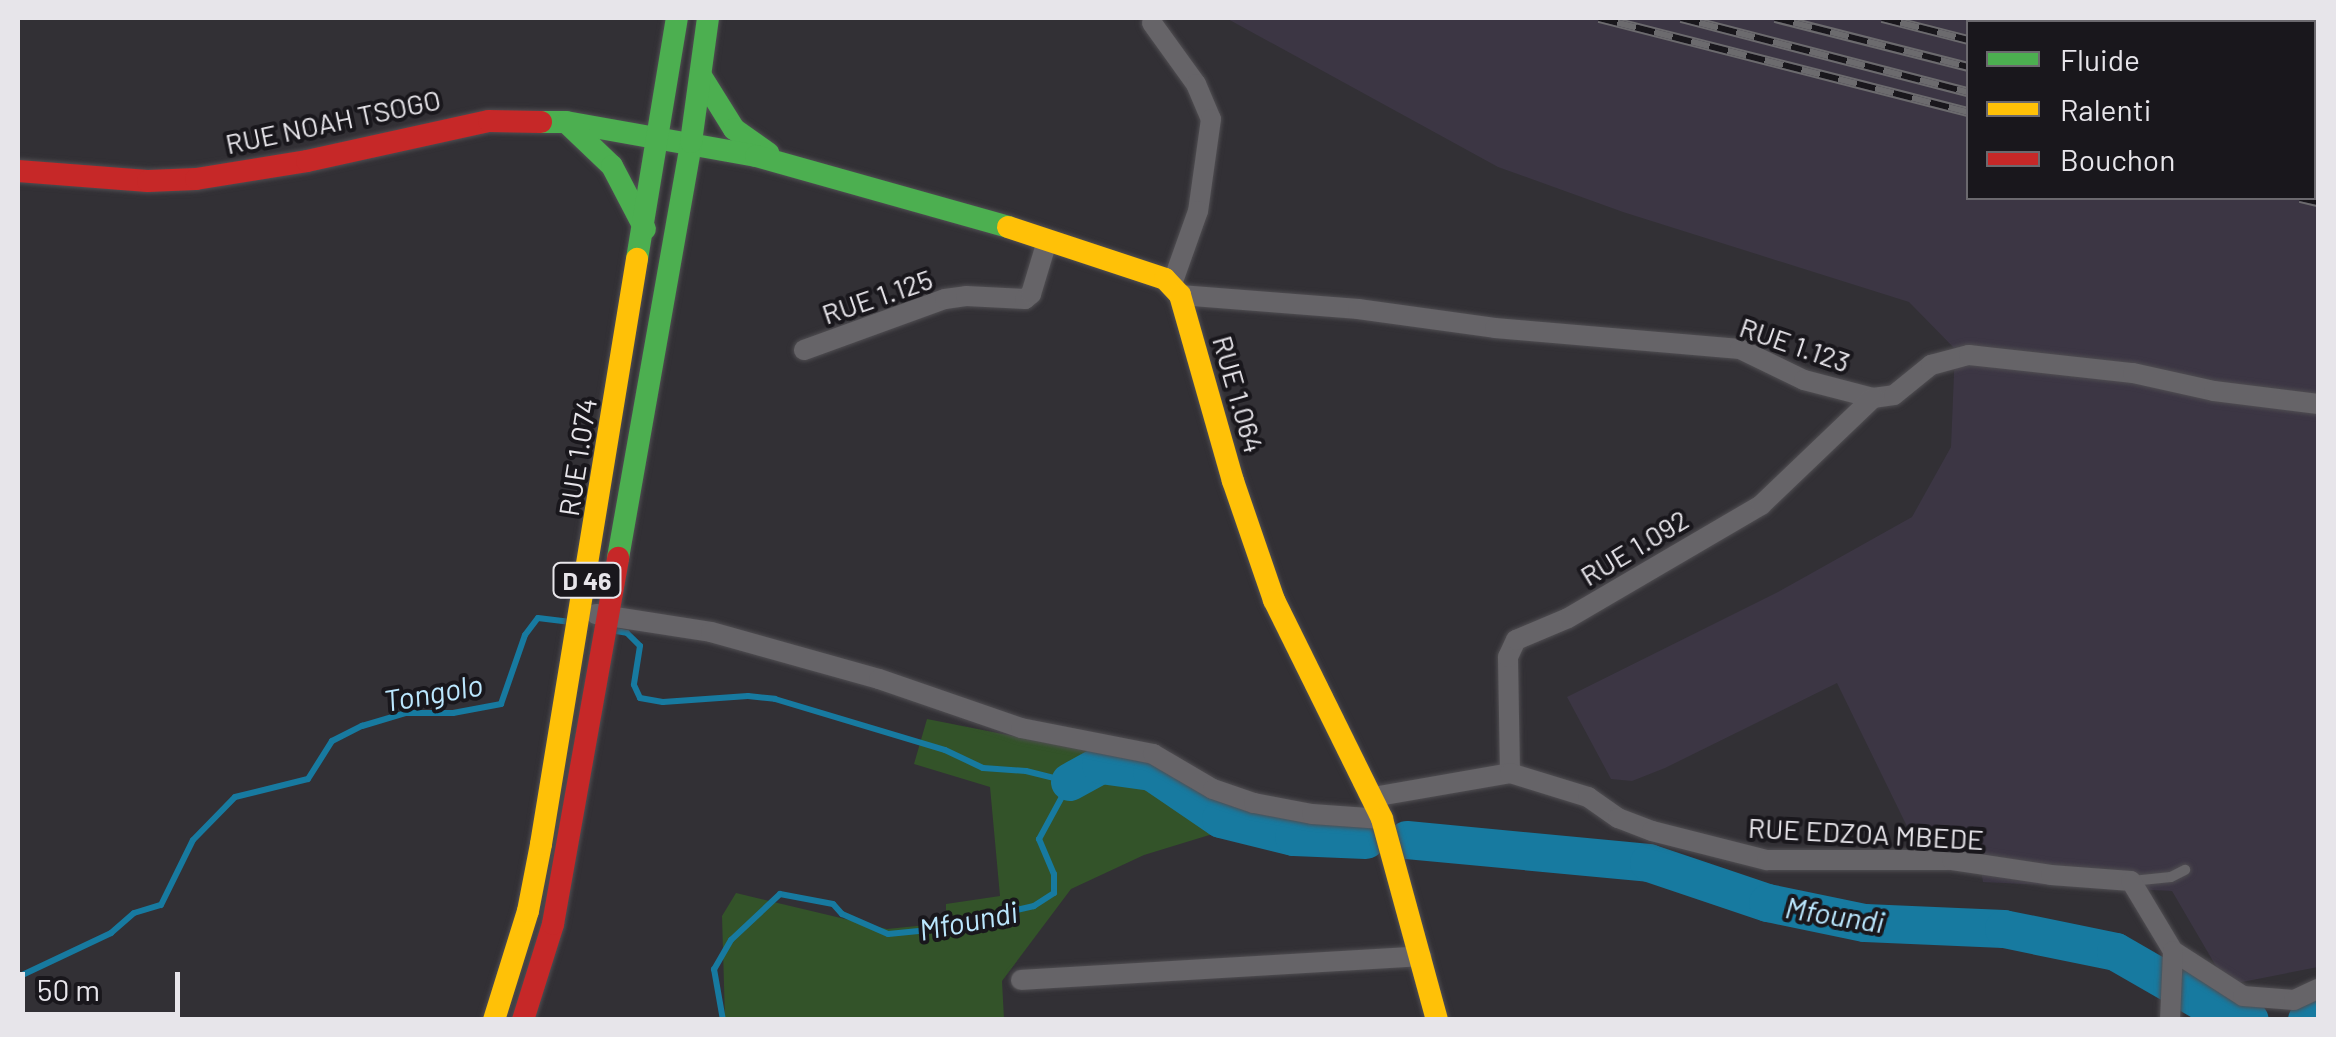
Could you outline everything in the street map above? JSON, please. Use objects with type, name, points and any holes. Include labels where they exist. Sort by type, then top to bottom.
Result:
[{"type":"main road","name":"RUE 1.074","points":[[494,1020],[528,911],[581,613],[677,18]]},
{"type":"main road","name":"D 46","points":[[702,76],[708,18]]},
{"type":"main road","name":"RUE 1.074","points":[[523,1020],[560,891],[702,76]]},
{"type":"main road","points":[[702,76],[734,129],[772,155],[801,168]]},
{"type":"main road","name":"RUE NOAH TSOGO","points":[[18,171],[148,181],[196,179],[307,161],[489,121],[566,122],[659,136]]},
{"type":"main road","points":[[566,122],[612,166],[645,229]]},
{"type":"main road","points":[[659,136],[801,168],[963,212],[1176,290]]},
{"type":"main road","name":"RUE 1.064","points":[[1176,290],[1233,482],[1274,600],[1382,819],[1437,1020]]},
{"type":"main road","points":[[618,390],[644,395]]},
{"type":"street","points":[[1152,23],[1202,94],[1211,120],[1195,224],[1176,290]]},
{"type":"street","name":"RUE 1.125","points":[[804,350],[945,300],[966,296],[1025,299],[1031,294],[1047,241]]},
{"type":"street","name":"RUE 1.123","points":[[1176,290],[1358,308],[1495,328],[1740,349],[1804,380],[1873,398],[1894,395],[1931,365],[1969,355],[2134,372],[2214,392],[2318,404]]},
{"type":"street","name":"RUE 1.092","points":[[1510,773],[1508,657],[1516,640],[1568,618],[1761,504],[1873,398]]},
{"type":"street","points":[[581,613],[711,632],[879,678],[1020,728],[1153,754],[1213,789],[1254,803],[1312,814],[1382,819]]},
{"type":"street","name":"RUE EDZOA MBEDE","points":[[1373,796],[1510,773],[1588,797],[1618,818],[1652,831],[1767,860],[1952,860],[2051,875],[2131,881]]},
{"type":"street","points":[[2131,881],[2173,951],[2243,996],[2294,1000],[2318,989]]},
{"type":"street","points":[[2170,1020],[2173,951]]},
{"type":"street","points":[[1022,980],[1421,956]]},
{"type":"lane","points":[[2131,881],[2172,877],[2185,870]]},
{"type":"shaded area","points":[[1226,18],[2318,18],[2318,967],[2227,985],[2172,891],[1983,882],[1973,826],[1919,851],[1837,683],[1665,768],[1632,781],[1611,779],[1567,697],[1778,592],[1912,517],[1951,447],[1955,349],[1909,302],[1623,212],[1498,167]]},
{"type":"green space","points":[[927,719],[1158,765],[1227,805],[1229,829],[1144,855],[1071,889],[1002,981],[1004,1019],[725,1019],[722,916],[736,893],[887,929],[946,923],[946,904],[1000,896],[990,787],[914,764]]},
{"type":"waterway","name":"Tongolo","points":[[18,977],[111,933],[134,913],[161,905],[193,840],[235,797],[308,779],[332,741],[362,726],[406,713],[453,713],[501,704],[525,635],[538,618],[569,622]]},
{"type":"waterway","name":"Mfoundi","points":[[616,631],[627,633],[640,646],[634,685],[640,698],[663,702],[748,696],[775,699],[945,750],[983,768],[1026,771],[1070,782],[1039,839],[1054,874],[1054,893],[1034,906],[981,918],[969,926],[888,934],[842,914],[833,904],[780,894],[731,940],[714,969],[723,1020]]},
{"type":"waterway","name":"Mfoundi","points":[[1070,782],[1101,765],[1152,772],[1221,819],[1294,837],[1366,840]]},
{"type":"waterway","name":"Mfoundi","points":[[1407,840],[1649,863],[1768,903],[1865,923],[2004,929],[2116,952],[2203,1002],[2250,1020]]},
{"type":"waterway","name":"Mfoundi","points":[[2307,1020],[2318,1017]]},
{"type":"railway","points":[[1599,18],[1966,111]]},
{"type":"railway","points":[[1681,18],[1966,91]]},
{"type":"railway","points":[[1775,18],[1966,66]]},
{"type":"railway","points":[[1882,18],[1966,39]]},
{"type":"railway","points":[[2011,18],[2022,20]]},
{"type":"railway","points":[[2119,18],[2130,20]]},
{"type":"railway","points":[[2208,18],[2232,20]]},
{"type":"railway","points":[[2309,200],[2318,202]]},
{"type":"traffic: fast","points":[[637,259],[677,18]]},
{"type":"traffic: fast","points":[[618,558],[691,142],[708,18]]},
{"type":"traffic: fast","points":[[701,76],[734,129],[768,153]]},
{"type":"traffic: fast","points":[[541,122],[566,122],[756,156],[1008,227]]},
{"type":"traffic: fast","points":[[567,123],[612,166],[645,229]]},
{"type":"traffic: slow","points":[[1008,227],[1165,279],[1180,295],[1233,481],[1274,600],[1382,819],[1437,1020]]},
{"type":"traffic: slow","points":[[494,1020],[528,911],[541,844],[637,259]]},
{"type":"traffic: jam","points":[[18,171],[148,181],[196,179],[307,161],[489,121],[541,122]]},
{"type":"traffic: jam","points":[[523,1020],[553,924],[618,558]]}]
